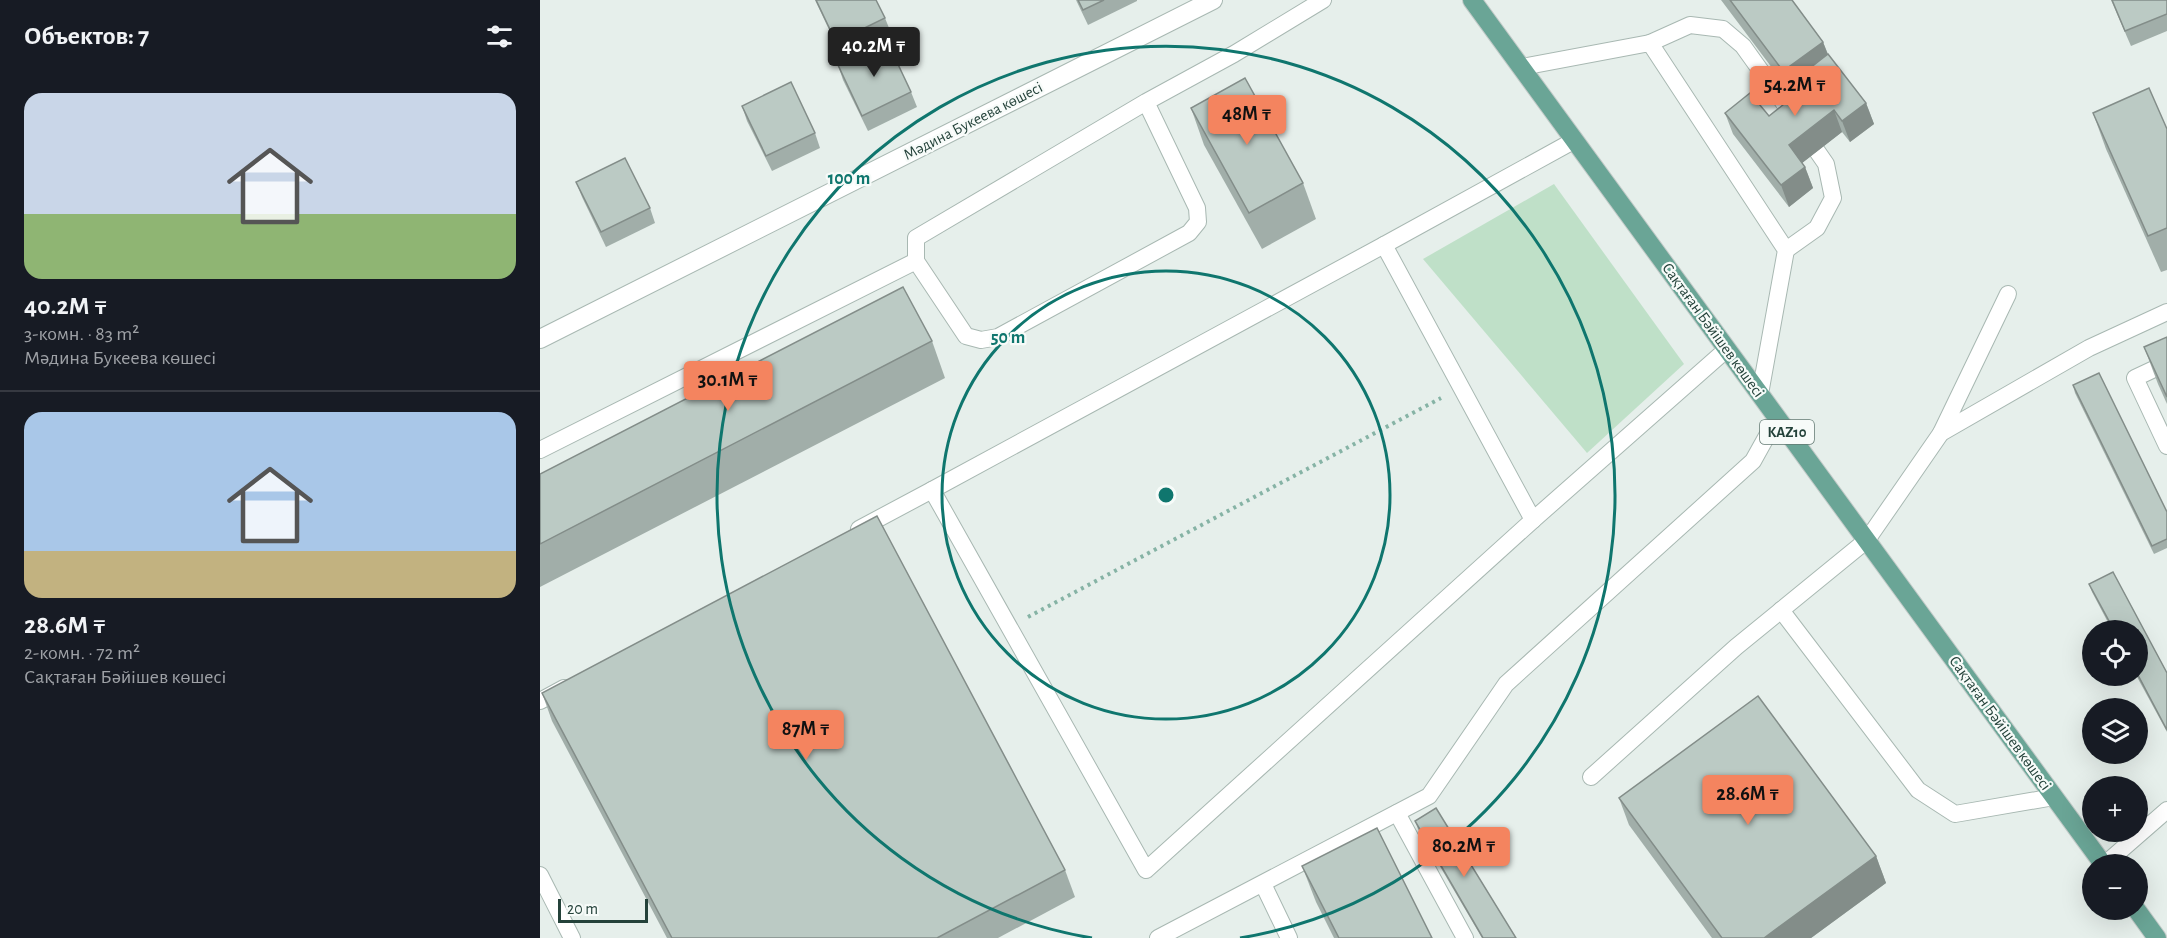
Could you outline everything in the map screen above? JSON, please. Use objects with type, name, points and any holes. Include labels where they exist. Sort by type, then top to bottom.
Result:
[{"type":"main road","name":"Сақтаған Бәйішев көшесі","points":[[1472,0],[2097,854]]},
{"type":"main road","points":[[2144,920],[2157,938]]},
{"type":"street","name":"Мәдина Букеева көшесі","points":[[540,339],[1213,0]]},
{"type":"lane","points":[[1146,102],[1197,208],[1198,222],[1189,232],[998,337],[981,340],[966,336],[916,261],[916,238],[1146,102],[1234,54],[1323,0]]},
{"type":"lane","points":[[1522,67],[1650,43],[1690,25],[1723,29],[1743,46],[1797,122]]},
{"type":"lane","points":[[1650,43],[1786,250],[1760,394]]},
{"type":"lane","points":[[849,534],[1575,140]]},
{"type":"lane","points":[[1786,250],[1817,228],[1833,198],[1826,164],[1817,151]]},
{"type":"lane","points":[[1384,244],[1533,520]]},
{"type":"lane","points":[[540,450],[916,261]]},
{"type":"lane","points":[[1591,777],[1736,647],[1867,540],[1941,433],[2008,294]]},
{"type":"lane","points":[[1941,433],[2089,348],[2167,312]]},
{"type":"lane","points":[[932,490],[1146,870],[1533,520],[1727,349]]},
{"type":"lane","points":[[2167,363],[2135,378],[2167,446]]},
{"type":"lane","points":[[1158,938],[1429,796],[1506,684],[1753,461],[1777,418]]},
{"type":"lane","points":[[1781,610],[1918,790],[1954,814],[2054,797]]},
{"type":"lane","points":[[540,701],[581,679]]},
{"type":"lane","points":[[2116,854],[2167,810]]},
{"type":"lane","points":[[1397,813],[1465,938]]},
{"type":"lane","points":[[540,875],[572,938]]},
{"type":"lane","points":[[1263,885],[1289,938]]},
{"type":"path","points":[[1009,627],[1461,387]]},
{"type":"green space","points":[[1554,184],[1684,364],[1587,453],[1423,259]]},
{"type":"building","points":[[816,0],[876,0],[885,18],[836,42]]},
{"type":"building","points":[[1078,0],[1104,0],[1083,10]]},
{"type":"building","points":[[1730,0],[1792,0],[1823,42],[1783,71]]},
{"type":"building","points":[[2112,0],[2167,0],[2167,14],[2125,31]]},
{"type":"building","points":[[887,41],[911,92],[862,116],[838,65]]},
{"type":"building","points":[[1828,54],[1866,103],[1842,121],[1834,110],[1789,145],[1805,167],[1781,185],[1725,113],[1750,93],[1769,116],[1813,81],[1805,72]]},
{"type":"building","points":[[1245,78],[1303,183],[1249,213],[1191,108]]},
{"type":"building","points":[[791,82],[815,133],[766,156],[742,106]]},
{"type":"building","points":[[2149,88],[2167,129],[2167,228],[2148,236],[2093,113]]},
{"type":"building","points":[[625,158],[650,208],[601,232],[576,182]]},
{"type":"building","points":[[903,287],[932,341],[540,544],[540,474]]},
{"type":"building","points":[[2167,337],[2167,397],[2144,347]]},
{"type":"building","points":[[2099,373],[2167,512],[2167,539],[2152,546],[2073,385]]},
{"type":"building","points":[[877,516],[1065,870],[937,938],[672,938],[542,693]]},
{"type":"building","points":[[2113,572],[2139,620],[2109,620],[2089,584]]},
{"type":"building","points":[[2148,637],[2167,673],[2167,730],[2144,686],[2148,686]]},
{"type":"building","points":[[1758,696],[1876,856],[1764,938],[1722,938],[1619,798]]},
{"type":"building","points":[[1436,808],[1516,938],[1483,938],[1415,821]]},
{"type":"building","points":[[1377,828],[1432,938],[1339,938],[1302,866]]}]
